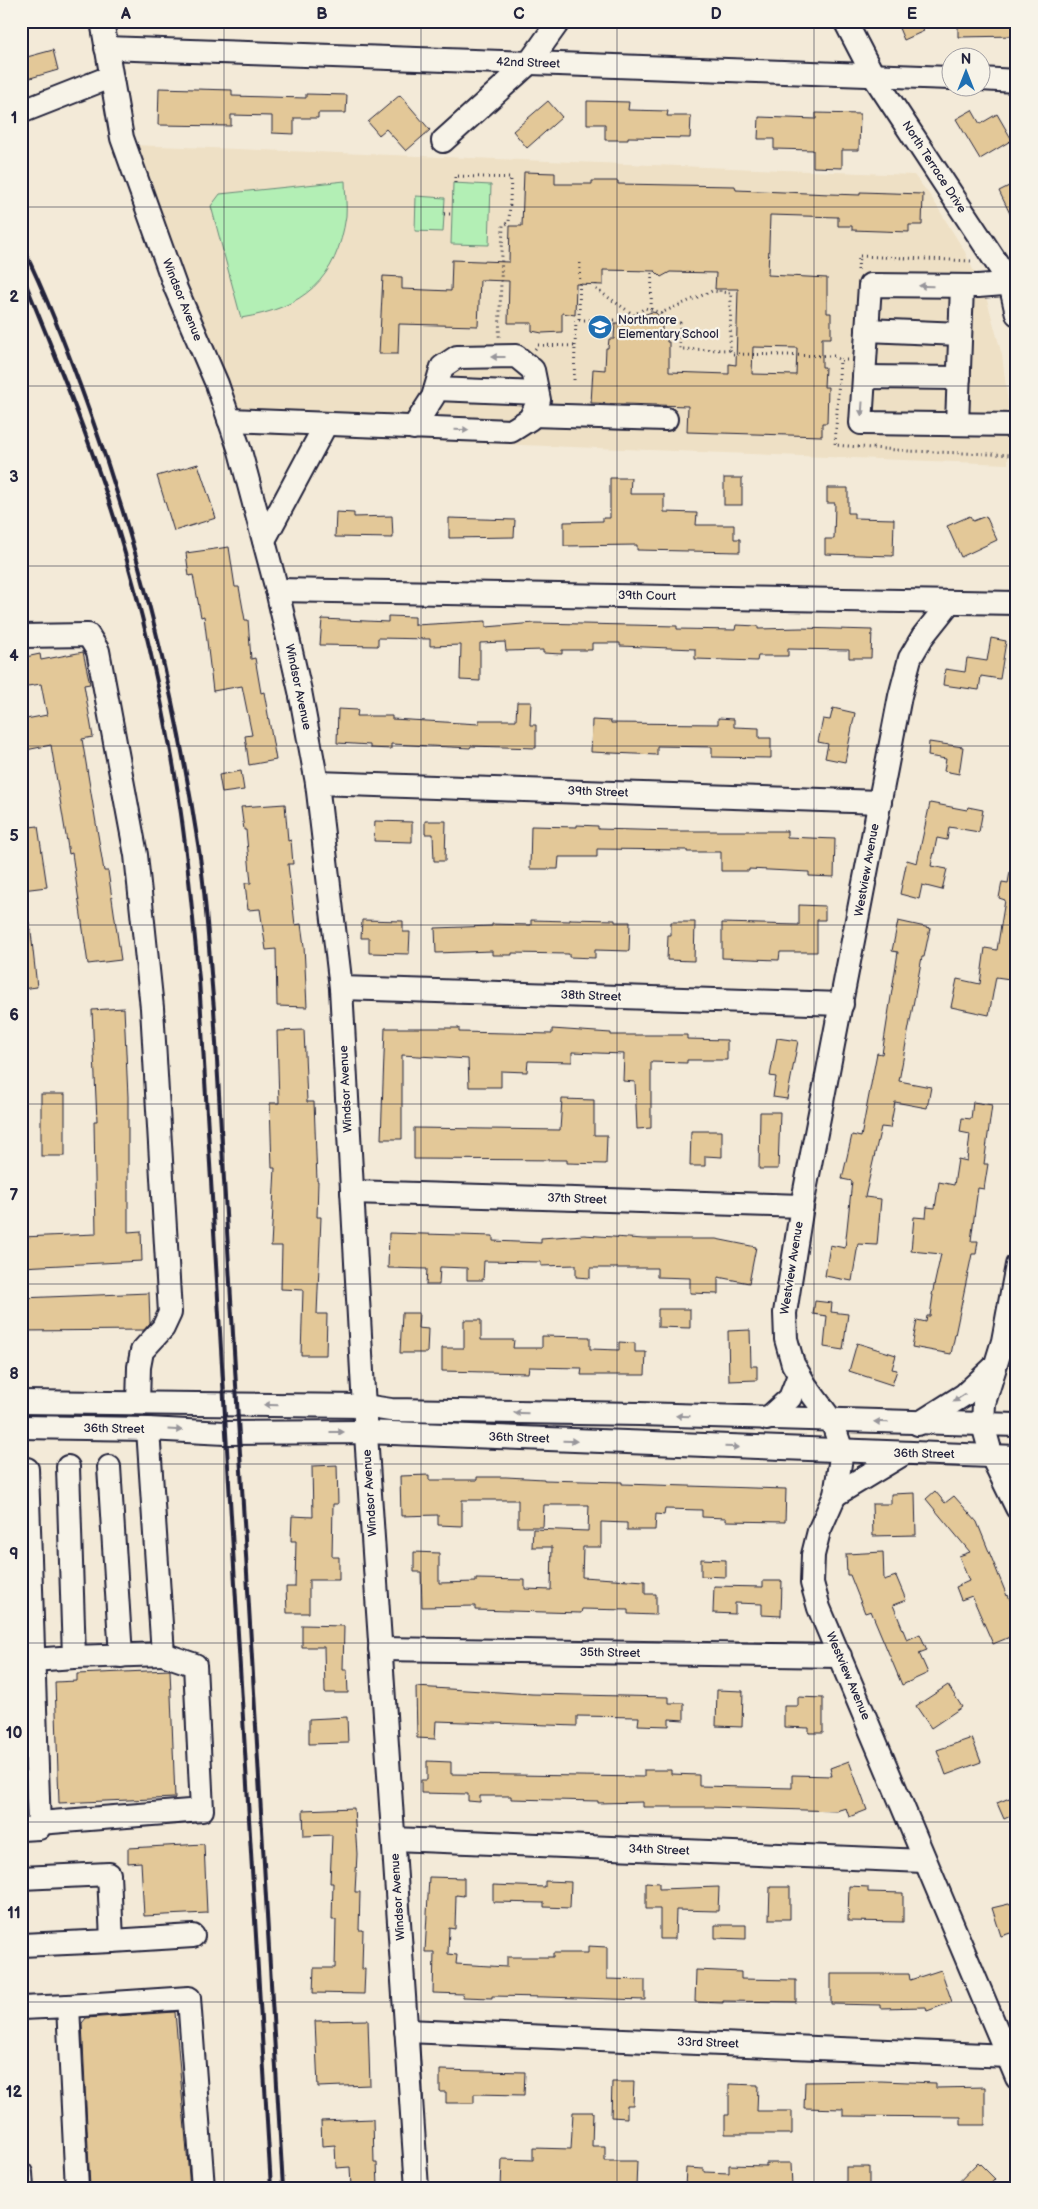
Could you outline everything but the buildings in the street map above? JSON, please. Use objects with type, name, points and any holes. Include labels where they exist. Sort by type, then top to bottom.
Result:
[{"type":"street","name":"Windsor Avenue","points":[[102,21],[110,77],[122,138],[176,289],[217,384],[264,540],[300,691],[317,782],[341,988],[364,1406],[417,2188]]},
{"type":"street","points":[[443,141],[529,63],[559,21]]},
{"type":"street","name":"North Terrace Drive","points":[[845,21],[873,75],[1013,283],[1017,314]]},
{"type":"street","name":"42nd Street","points":[[106,48],[940,78]]},
{"type":"street","points":[[21,112],[110,77]]},
{"type":"street","points":[[990,80],[1017,81]]},
{"type":"street","points":[[1013,283],[962,286],[870,285],[861,423],[1017,425]]},
{"type":"street","points":[[956,424],[962,286]]},
{"type":"street","points":[[867,330],[960,334]]},
{"type":"street","points":[[229,420],[413,428],[511,431],[530,419],[539,400],[533,370],[516,356],[457,357],[442,367],[433,397],[413,428]]},
{"type":"street","points":[[864,377],[958,378]]},
{"type":"street","points":[[436,389],[537,393]]},
{"type":"street","points":[[532,415],[666,419]]},
{"type":"street","points":[[264,540],[326,424]]},
{"type":"street","name":"39th Court","points":[[277,590],[1017,603]]},
{"type":"street","name":"Westview Avenue","points":[[950,602],[923,636],[910,658],[900,696],[802,1206],[786,1300],[784,1326],[789,1352],[799,1375],[832,1421],[842,1451],[835,1495],[827,1510],[815,1547],[812,1583],[819,1608],[1017,2078]]},
{"type":"street","points":[[21,636],[88,635],[98,651],[136,854],[152,1008],[170,1313],[162,1328],[142,1351],[139,1367],[138,1403]]},
{"type":"street","name":"39th Street","points":[[317,782],[880,802]]},
{"type":"street","name":"38th Street","points":[[341,988],[842,1004]]},
{"type":"street","name":"37th Street","points":[[352,1192],[802,1206]]},
{"type":"street","points":[[1017,1265],[1003,1341],[984,1403],[983,1425],[992,1457],[1017,1507]]},
{"type":"street","points":[[918,1424],[964,1395],[995,1366]]},
{"type":"street","points":[[767,1419],[790,1398],[799,1375]]},
{"type":"street","name":"36th Street","points":[[21,1402],[364,1406],[391,1410],[1017,1425]]},
{"type":"street","name":"36th Street","points":[[21,1427],[148,1429],[226,1433],[366,1432],[1017,1458]]},
{"type":"street","points":[[148,1429],[162,1654]]},
{"type":"street","points":[[835,1495],[903,1454]]},
{"type":"street","points":[[68,1467],[74,1657]]},
{"type":"street","points":[[27,1468],[26,1580],[34,1660],[30,1826],[202,1810],[195,1665],[162,1654],[34,1660]]},
{"type":"street","points":[[109,1468],[121,1656]]},
{"type":"street","name":"35th Street","points":[[380,1649],[840,1656]]},
{"type":"street","name":"34th Street","points":[[394,1839],[924,1861]]},
{"type":"street","points":[[21,1878],[109,1874],[112,1941]]},
{"type":"street","points":[[21,1945],[193,1936]]},
{"type":"street","points":[[21,2008],[189,1998],[203,2188]]},
{"type":"street","points":[[68,2006],[77,2188]]},
{"type":"street","name":"33rd Street","points":[[406,2031],[1009,2056]]},
{"type":"street","points":[[21,2173],[22,2188]]},
{"type":"path","points":[[455,184],[455,176],[511,178],[509,223],[503,225],[499,345]]},
{"type":"path","points":[[444,214],[452,214]]},
{"type":"path","points":[[579,320],[580,261]]},
{"type":"path","points":[[651,309],[652,271]]},
{"type":"path","points":[[596,284],[596,289],[634,314]]},
{"type":"path","points":[[661,313],[712,291],[720,290],[731,293],[730,350]]},
{"type":"path","points":[[574,381],[576,320],[632,320],[634,314],[645,308],[661,313],[666,323],[680,323],[680,349],[730,350],[733,354],[834,356],[840,360]]},
{"type":"path","points":[[534,352],[538,345],[575,346]]},
{"type":"shaded area","name":"Northmore Elementary School","points":[[133,145],[914,175],[932,198],[965,252],[987,300],[1002,355],[1010,419],[1008,464],[242,434],[227,377],[163,233]]},
{"type":"green space","points":[[345,181],[346,216],[335,258],[325,274],[299,298],[282,307],[241,318],[211,206],[220,194]]},
{"type":"green space","points":[[453,183],[491,185],[489,245],[451,244]]},
{"type":"green space","points":[[416,196],[445,198],[443,232],[415,231]]},
{"type":"railway","points":[[21,244],[49,305],[89,410],[108,464],[141,573],[168,683],[190,794],[202,870],[214,1009],[283,2188]]},
{"type":"railway","points":[[21,272],[86,434],[118,529],[147,637],[163,711],[184,834],[199,979],[271,2188]]},
{"type":"place","name":"Northmore Elementary School","points":[[600,327]]}]
